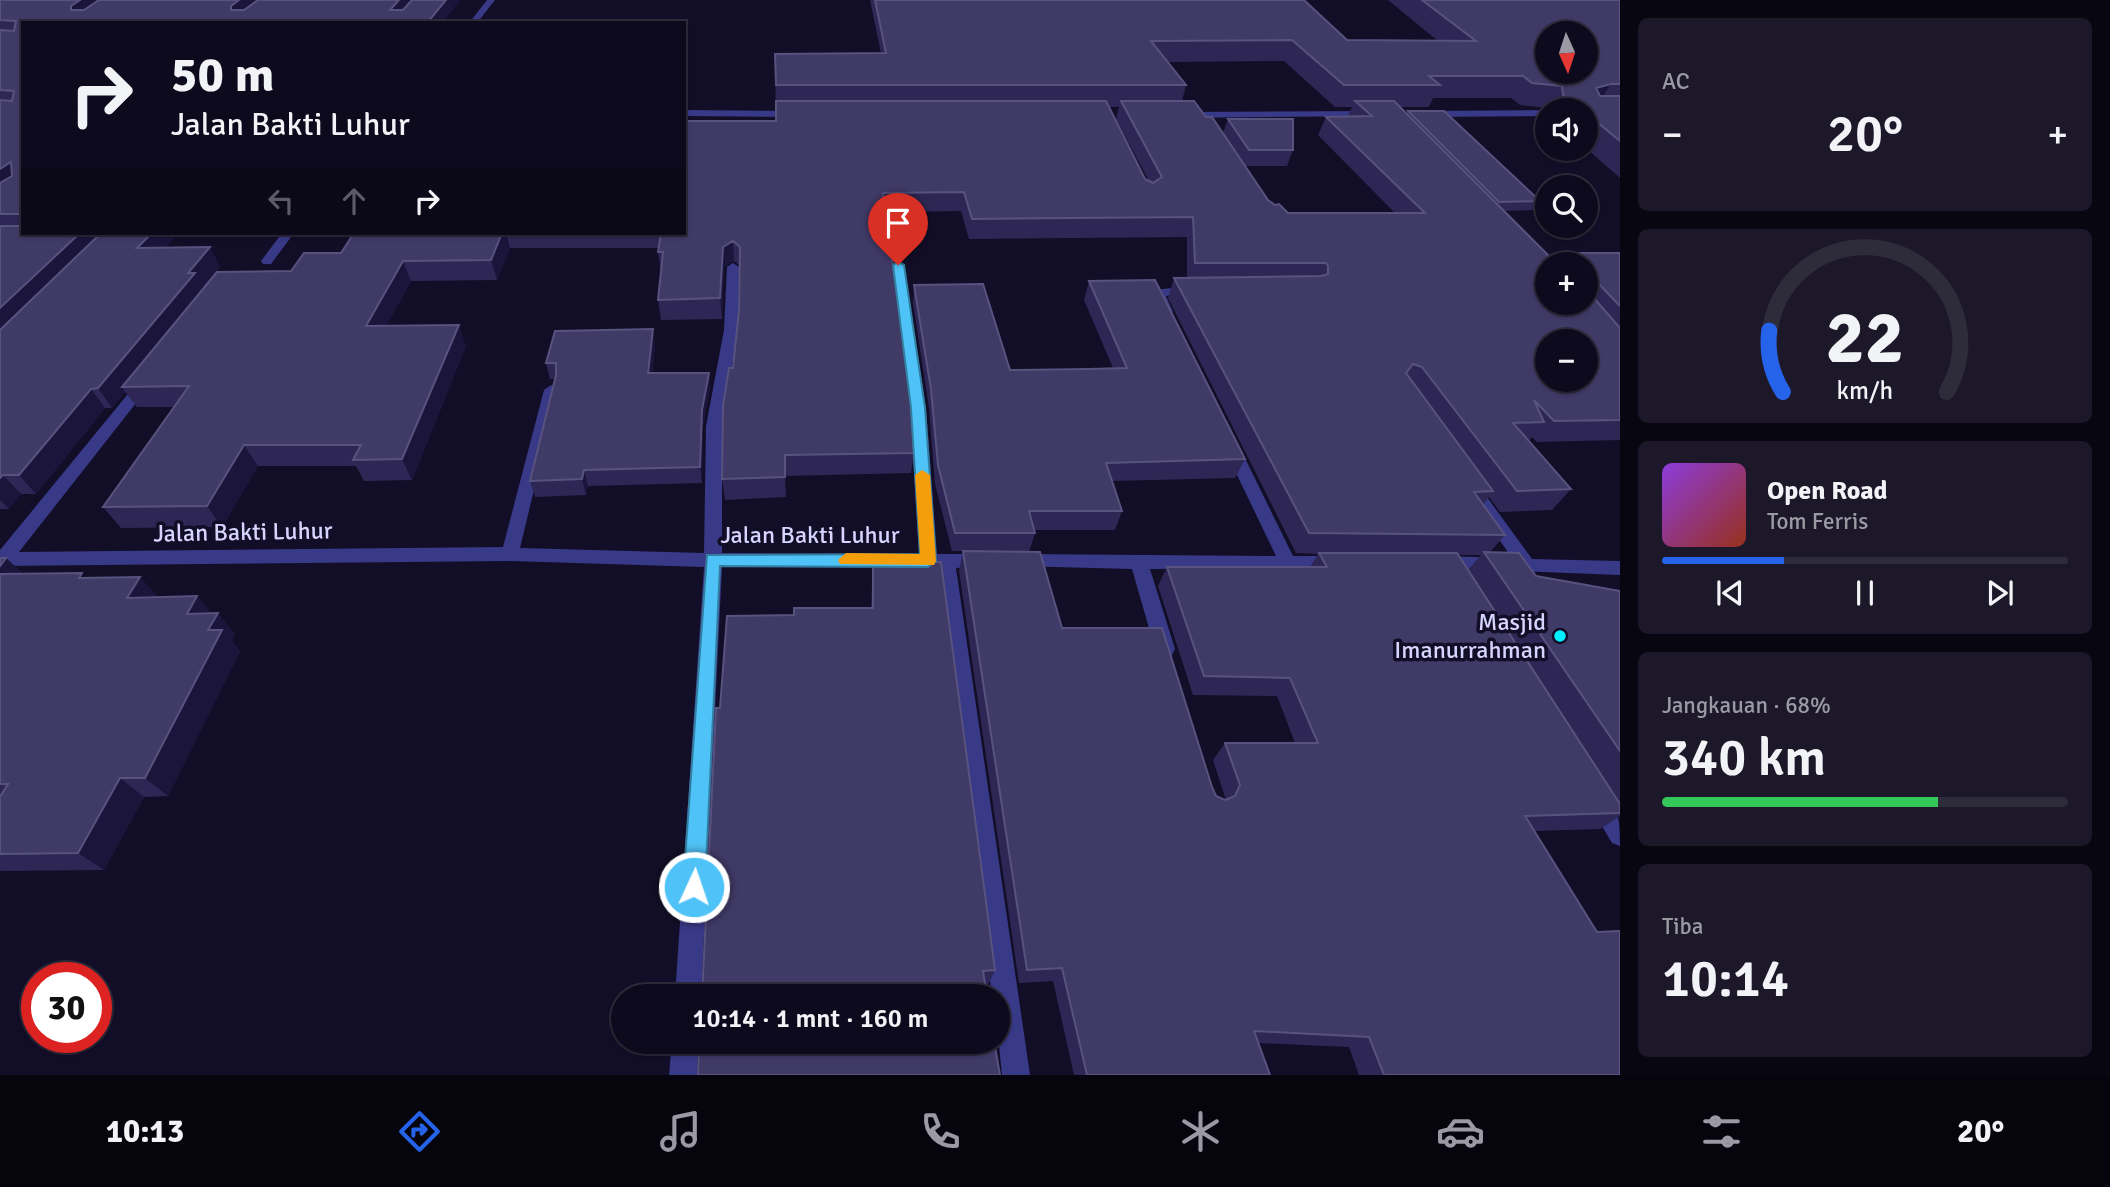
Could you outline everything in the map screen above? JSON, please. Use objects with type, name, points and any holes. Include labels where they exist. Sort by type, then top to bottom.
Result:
[{"type":"street","points":[[475,21],[491,0]]},
{"type":"street","points":[[686,113],[806,114]]},
{"type":"street","points":[[1412,114],[1535,113]]},
{"type":"street","points":[[1174,115],[1391,114]]},
{"type":"street","points":[[1201,115],[1209,126]]},
{"type":"street","points":[[267,261],[286,235]]},
{"type":"street","points":[[898,265],[937,560],[1016,1075]]},
{"type":"street","points":[[689,984],[713,560],[714,426],[731,330],[733,267]]},
{"type":"street","points":[[1175,331],[1158,293],[1207,290]]},
{"type":"street","points":[[1,559],[160,364]]},
{"type":"street","points":[[510,554],[551,390]]},
{"type":"street","points":[[1223,429],[1288,563]]},
{"type":"street","points":[[1457,468],[1527,566]]},
{"type":"street","name":"Jalan Bakti Luhur","points":[[1,559],[510,554],[713,560],[1354,563]]},
{"type":"street","points":[[1139,562],[1172,669]]},
{"type":"street","points":[[1421,563],[1620,568]]},
{"type":"street","points":[[1447,563],[1462,587]]},
{"type":"street","points":[[1590,788],[1620,835]]},
{"type":"street","points":[[683,1075],[684,1054]]},
{"type":"building","points":[[0,0],[80,0],[71,6],[71,10],[84,10],[99,0],[239,0],[231,6],[231,10],[244,10],[258,0],[399,0],[390,10],[403,10],[412,0],[446,0],[429,21],[21,21],[21,214],[0,214],[0,183],[12,176],[11,162],[0,169],[0,100],[12,101],[14,91],[0,90],[0,30],[14,31],[16,21],[0,20]]},
{"type":"building","points":[[875,0],[1304,0],[1347,40],[1476,41],[1422,0],[1620,0],[1620,84],[1596,88],[1600,96],[1620,96],[1620,141],[1598,123],[1598,98],[1567,98],[1563,95],[1562,86],[1542,84],[1598,84],[1598,21],[1535,21],[1535,83],[1523,76],[1429,76],[1440,85],[1344,85],[1292,40],[1151,41],[1186,85],[776,85],[775,54],[886,53]]},
{"type":"building","points":[[776,101],[1106,101],[1145,179],[1153,183],[1162,177],[1121,101],[1194,101],[1206,117],[1212,117],[1268,200],[1275,205],[1279,204],[1288,213],[1425,213],[1326,117],[1372,116],[1355,101],[1394,101],[1545,252],[1535,252],[1535,315],[1598,315],[1598,303],[1620,328],[1620,420],[1554,421],[1534,400],[1544,422],[1513,423],[1571,489],[1517,491],[1422,367],[1413,364],[1406,373],[1493,491],[1474,492],[1505,535],[1309,533],[1174,278],[1321,276],[1328,274],[1326,263],[1195,263],[1193,217],[972,219],[964,192],[883,193],[910,388],[914,453],[785,455],[785,477],[722,479],[723,405],[729,368],[733,368],[739,310],[740,247],[733,241],[723,247],[720,298],[658,300],[663,252],[658,252],[661,235],[686,235],[686,121],[776,121]]},
{"type":"building","points":[[1408,111],[1444,111],[1535,196],[1535,201],[1499,202]]},
{"type":"building","points":[[1228,119],[1293,119],[1293,150],[1249,150]]},
{"type":"building","points":[[0,226],[21,226],[21,235],[78,235],[0,308]]},
{"type":"building","points":[[99,235],[150,235],[137,248],[210,247],[188,273],[195,273],[98,388],[91,389],[19,475],[3,475],[0,478],[0,330]]},
{"type":"building","points":[[353,235],[501,235],[491,260],[403,261],[366,326],[459,325],[402,459],[353,460],[361,445],[244,445],[207,506],[103,507],[189,386],[122,387],[217,272],[291,271],[304,253],[341,253]]},
{"type":"building","points":[[1598,253],[1620,253],[1620,306],[1598,283]]},
{"type":"building","points":[[1155,280],[1245,459],[1106,463],[1122,511],[1029,511],[1035,533],[955,533],[938,465],[931,389],[914,285],[983,284],[1010,370],[1089,369],[1127,368],[1089,281]]},
{"type":"building","points":[[653,329],[648,373],[709,373],[702,410],[700,467],[584,470],[582,479],[530,481],[556,375],[556,363],[546,363],[555,331]]},
{"type":"building","points":[[963,551],[1040,552],[1062,628],[1162,628],[1212,787],[1216,796],[1225,800],[1235,796],[1240,785],[1225,743],[1318,743],[1290,678],[1204,676],[1167,567],[1327,567],[1319,553],[1457,553],[1620,804],[1620,813],[1525,816],[1597,932],[1620,931],[1620,1075],[1384,1075],[1369,1037],[1254,1031],[1270,1075],[1087,1075],[1062,968],[1027,970]]},
{"type":"building","points":[[1484,552],[1519,553],[1536,576],[1620,591],[1620,751]]},
{"type":"building","points":[[873,562],[941,562],[995,970],[983,971],[985,984],[703,984],[716,708],[720,708],[727,616],[794,615],[794,608],[873,608]]},
{"type":"building","points":[[82,573],[79,578],[140,577],[127,598],[197,596],[187,614],[218,613],[208,630],[222,630],[145,778],[120,778],[78,853],[0,854],[0,797],[8,784],[0,784],[0,574]]},
{"type":"building","points":[[699,1054],[996,1054],[1000,1075],[698,1075]]},
{"type":"slow traffic","points":[[846,560],[928,561],[922,475]]},
{"type":"place","name":"Masjid Imanurrahman","points":[[1560,636]]},
{"type":"route","points":[[694,887],[713,560],[928,561],[918,408],[898,265]]}]
